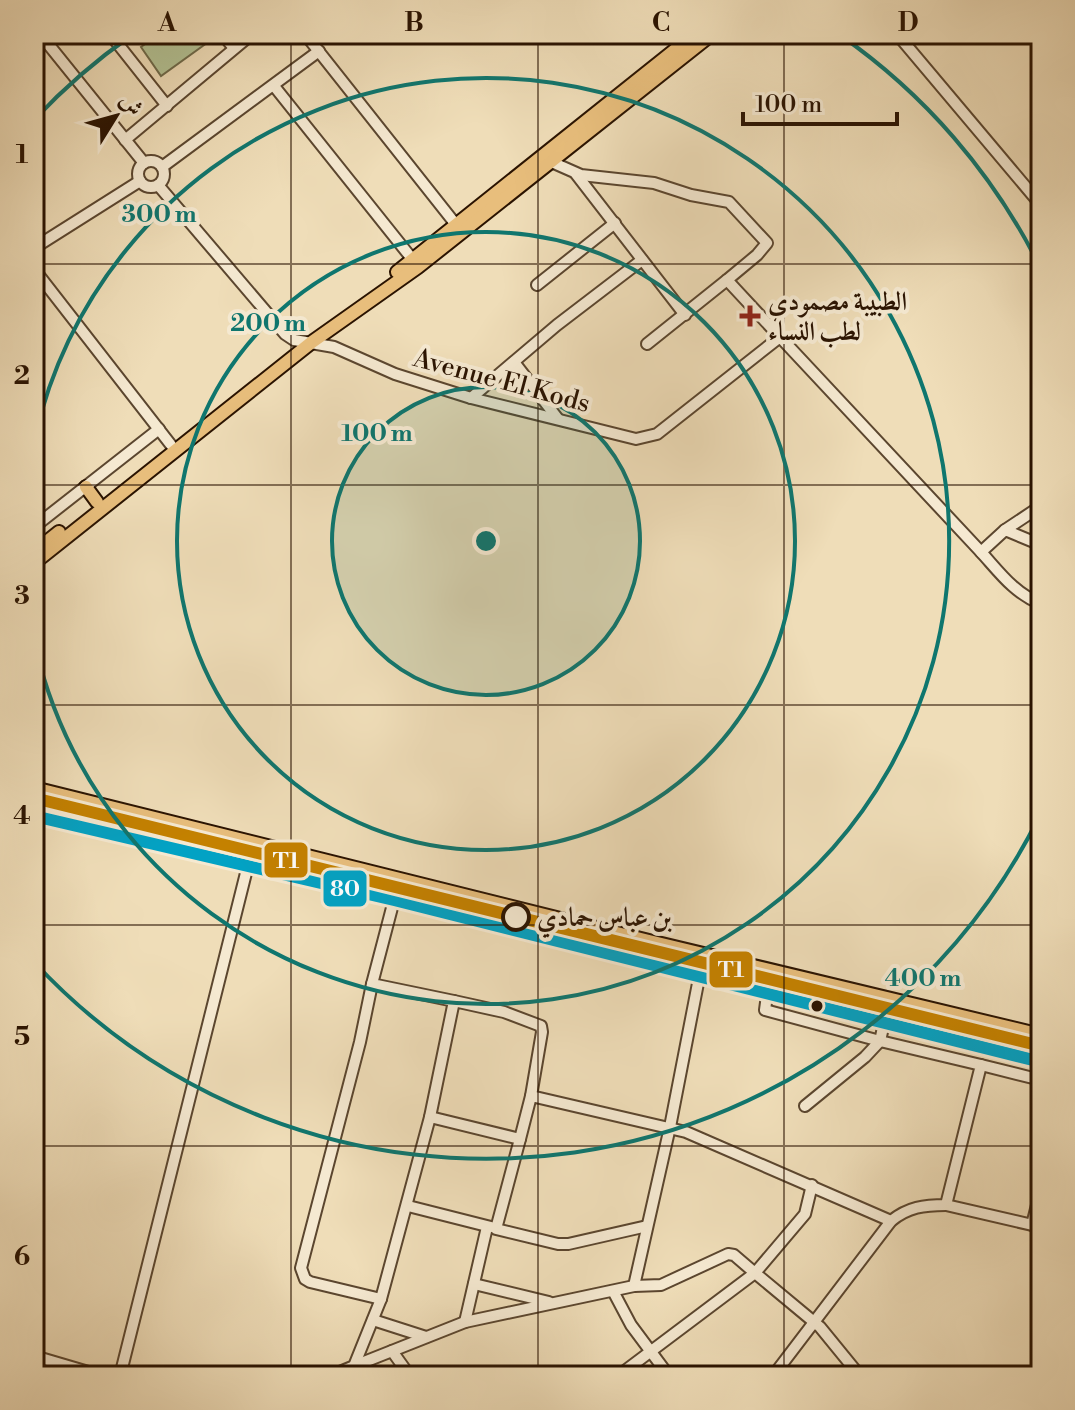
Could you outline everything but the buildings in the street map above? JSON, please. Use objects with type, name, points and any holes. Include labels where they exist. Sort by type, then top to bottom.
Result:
[{"type":"main road","points":[[546,160],[695,34]]},
{"type":"main road","points":[[34,552],[712,34]]},
{"type":"main road","points":[[34,563],[307,342],[413,260],[459,229]]},
{"type":"main road","points":[[86,487],[97,502]]},
{"type":"main road","points":[[34,788],[1041,1035]]},
{"type":"main road","points":[[34,816],[394,900],[1041,1062]]},
{"type":"street","points":[[40,34],[144,163]]},
{"type":"street","points":[[222,34],[234,48]]},
{"type":"street","points":[[125,140],[252,34]]},
{"type":"street","points":[[305,34],[459,229]]},
{"type":"street","points":[[897,34],[1041,205]]},
{"type":"street","points":[[115,36],[167,106]]},
{"type":"street","points":[[162,167],[319,51]]},
{"type":"street","points":[[274,86],[413,260]]},
{"type":"street","points":[[546,160],[574,173],[654,183],[734,205],[767,243],[757,255],[647,344]]},
{"type":"street","points":[[157,162],[162,167],[163,180],[158,185],[145,185],[140,181],[138,174],[144,163],[157,162]]},
{"type":"street","points":[[574,173],[685,315]]},
{"type":"street","points":[[34,247],[140,181]]},
{"type":"street","points":[[158,185],[285,334],[307,342]]},
{"type":"street","points":[[537,285],[615,223]]},
{"type":"street","points":[[471,398],[642,260]]},
{"type":"street","points":[[34,269],[171,445]]},
{"type":"street","points":[[727,280],[1023,597],[1041,604]]},
{"type":"street","name":"Avenue El Kods","points":[[307,342],[334,347],[395,374],[471,398],[636,439],[650,437],[780,337]]},
{"type":"street","points":[[514,362],[558,419]]},
{"type":"street","points":[[34,527],[159,429]]},
{"type":"street","points":[[981,552],[1005,530],[1041,506]]},
{"type":"street","points":[[1005,530],[1041,545]]},
{"type":"street","points":[[120,1376],[248,865]]},
{"type":"street","points":[[381,1299],[310,1282],[305,1279],[301,1268],[394,900]]},
{"type":"street","points":[[634,1286],[699,978]]},
{"type":"street","points":[[372,984],[504,1012],[541,1026],[531,1096],[520,1139],[465,1322]]},
{"type":"street","points":[[767,995],[765,1010],[1041,1080]]},
{"type":"street","points":[[354,1366],[381,1299],[408,1206],[454,1001]]},
{"type":"street","points":[[805,1106],[865,1057],[880,1041],[884,1023]]},
{"type":"street","points":[[946,1205],[981,1065]]},
{"type":"street","points":[[531,1096],[670,1127],[891,1221]]},
{"type":"street","points":[[430,1117],[520,1139]]},
{"type":"street","points":[[618,1376],[755,1273],[805,1214],[812,1185]]},
{"type":"street","points":[[773,1376],[901,1212],[915,1207],[946,1205],[1036,1226],[1041,1189]]},
{"type":"street","points":[[408,1206],[558,1244],[647,1226]]},
{"type":"street","points":[[330,1376],[465,1322],[634,1286],[661,1285],[728,1254],[734,1255],[813,1322],[860,1376]]},
{"type":"street","points":[[474,1284],[554,1303]]},
{"type":"street","points":[[613,1291],[631,1325],[669,1376]]},
{"type":"street","points":[[373,1320],[426,1337]]},
{"type":"street","points":[[392,1351],[407,1375]]},
{"type":"street","points":[[34,1356],[102,1376]]},
{"type":"green space","points":[[159,34],[207,34],[211,40],[161,76],[141,47]]},
{"type":"transit line","name":"T1","points":[[34,798],[1041,1046]]},
{"type":"transit line","name":"80","points":[[34,816],[394,900],[1041,1062]]},
{"type":"place","name":"الطبيبة مصمودي لطب النساء","points":[[750,316]]},
{"type":"place","name":"بن عباس حمادي","points":[[516,917]]}]
